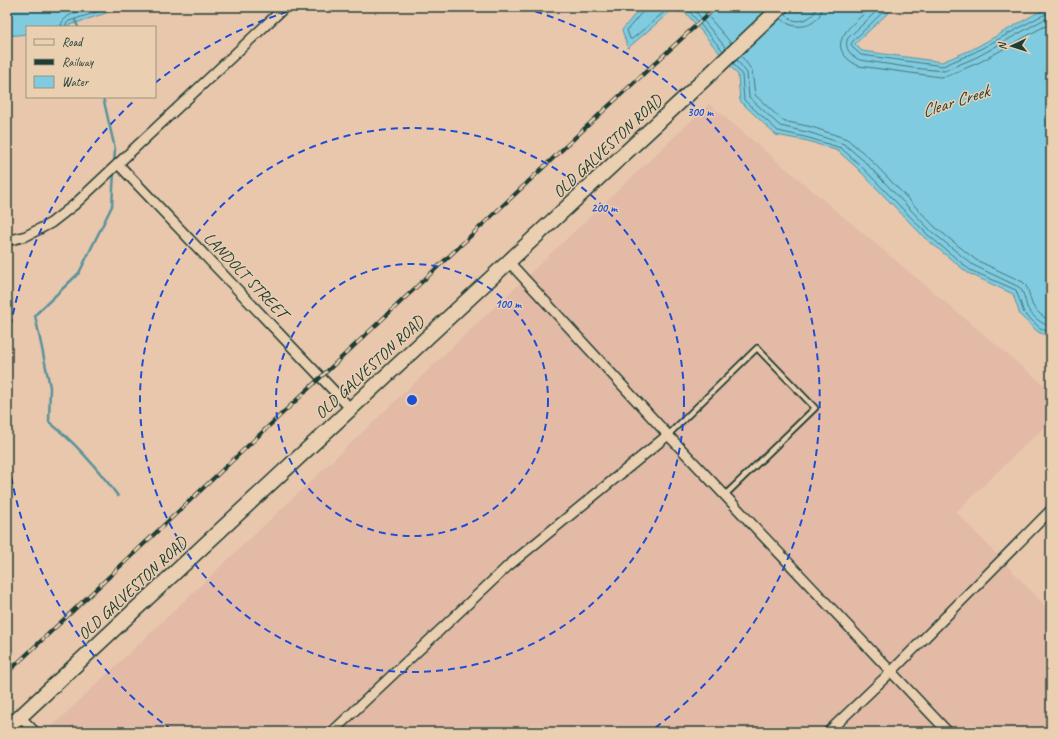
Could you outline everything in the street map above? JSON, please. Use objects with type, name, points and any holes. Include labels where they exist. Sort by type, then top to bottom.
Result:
[{"type":"main road","name":"OLD GALVESTON ROAD","points":[[7,729],[709,75],[780,7]]},
{"type":"street","points":[[7,241],[26,236],[51,223],[74,205],[285,7]]},
{"type":"street","name":"LANDOLT STREET","points":[[118,164],[351,409]]},
{"type":"street","points":[[508,261],[668,435],[948,732]]},
{"type":"street","points":[[332,732],[508,566],[668,435]]},
{"type":"street","points":[[828,732],[892,671],[1051,510]]},
{"type":"street","points":[[20,717],[35,732]]},
{"type":"lane","points":[[668,435],[758,348],[815,408],[725,495]]},
{"type":"shaded area","points":[[709,104],[1051,391],[1051,420],[956,512],[1051,612],[1051,732],[46,732]]},
{"type":"water","points":[[7,7],[124,7],[67,26],[26,26],[26,34],[7,36]]},
{"type":"water","name":"Clear Creek","points":[[641,7],[792,7],[796,12],[815,7],[902,7],[892,9],[855,44],[862,51],[942,62],[973,49],[1037,13],[1051,8],[1051,337],[1038,332],[1020,315],[1013,294],[968,273],[925,238],[856,167],[838,151],[808,141],[776,135],[740,101],[738,75],[686,13],[671,11],[628,48],[622,30]]},
{"type":"waterway","points":[[75,20],[78,26]]},
{"type":"waterway","points":[[103,98],[115,149],[114,163]]},
{"type":"waterway","points":[[114,172],[112,206],[79,273],[35,315],[50,387],[49,422],[86,457],[118,496]]},
{"type":"railway","points":[[7,673],[601,113],[716,7]]}]
